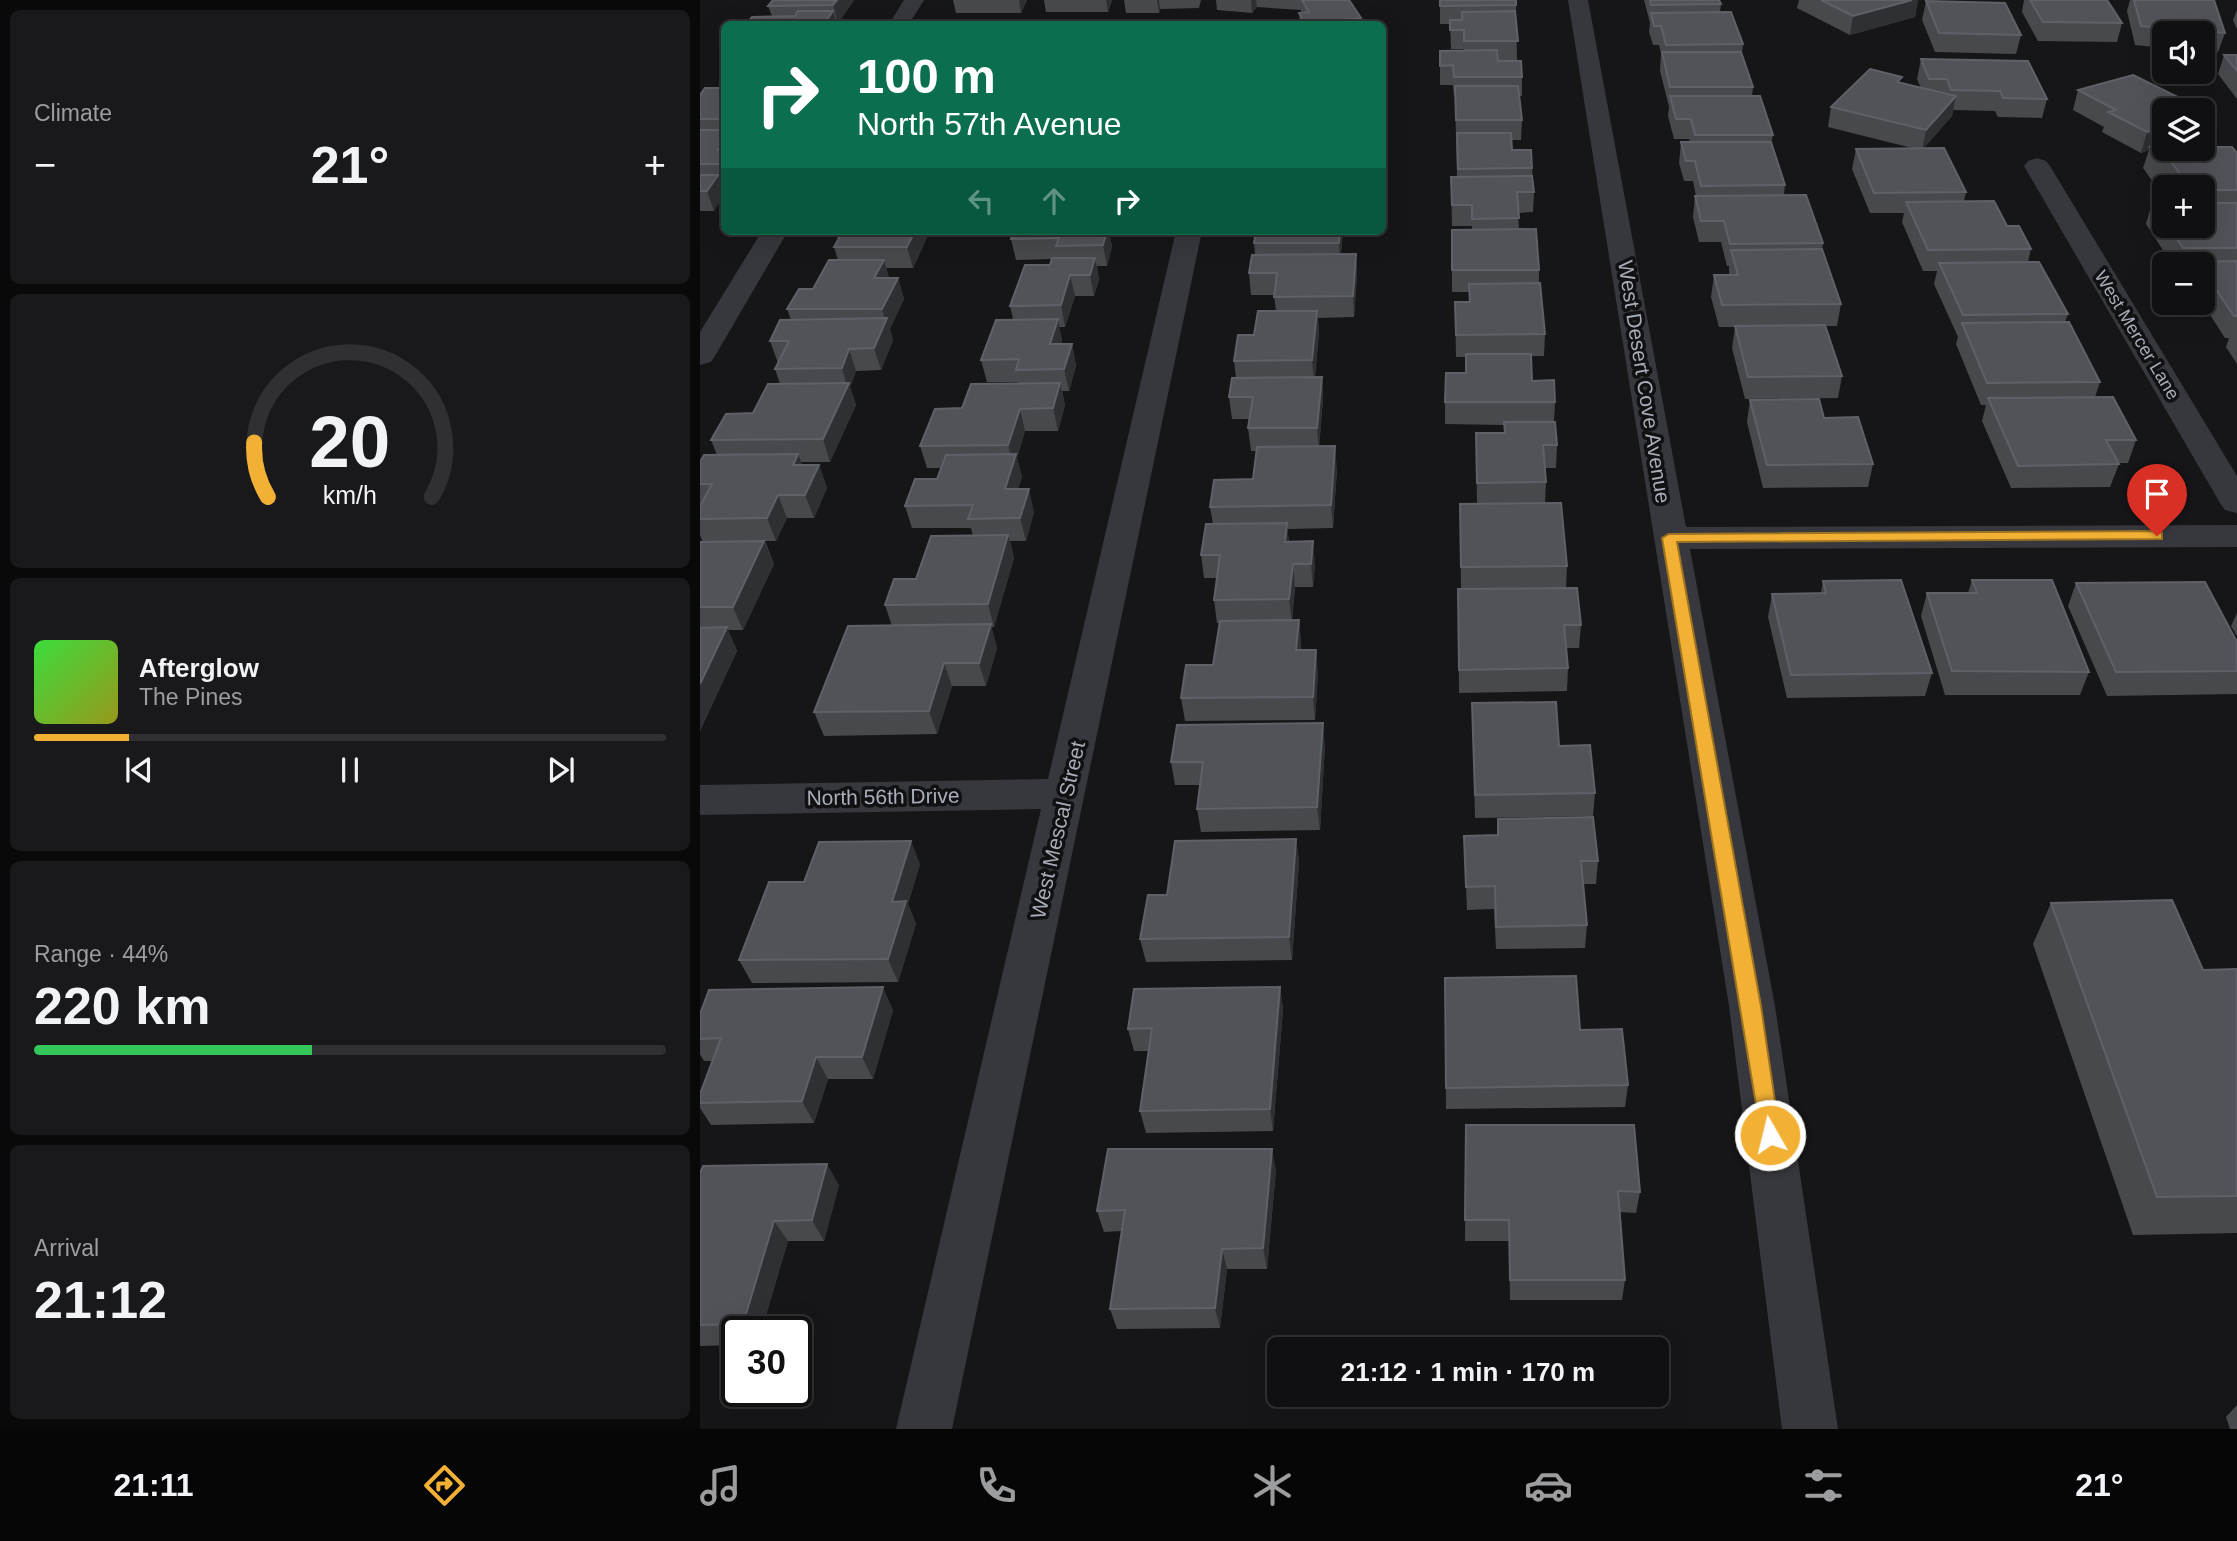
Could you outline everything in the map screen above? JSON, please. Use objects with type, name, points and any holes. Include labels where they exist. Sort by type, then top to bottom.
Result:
[{"type":"street","points":[[901,21],[914,0]]},
{"type":"street","name":"West Desert Cove Avenue","points":[[1578,0],[1752,1006],[1810,1429]]},
{"type":"street","name":"West Mercer Lane","points":[[2037,166],[2237,503]]},
{"type":"street","points":[[700,356],[773,235]]},
{"type":"street","name":"West Mescal Street","points":[[923,1429],[1188,235]]},
{"type":"street","points":[[1669,538],[2237,536]]},
{"type":"street","name":"North 56th Drive","points":[[700,800],[1066,794]]},
{"type":"building","points":[[773,0],[837,0],[833,5],[768,6]]},
{"type":"building","points":[[1302,0],[1349,0],[1361,18],[1303,21],[1299,13],[1309,12]]},
{"type":"building","points":[[1440,0],[1516,0],[1516,5],[1440,6]]},
{"type":"building","points":[[1650,0],[1719,0],[1721,4],[1651,5]]},
{"type":"building","points":[[1821,0],[1912,0],[1853,16]]},
{"type":"building","points":[[2030,0],[2107,0],[2122,23],[2043,22]]},
{"type":"building","points":[[2134,0],[2214,0],[2225,33],[2215,32],[2215,21],[2152,21],[2152,27],[2141,26]]},
{"type":"building","points":[[1926,1],[2005,3],[2021,35],[1939,33]]},
{"type":"building","points":[[798,11],[833,11],[826,21],[749,21],[752,17],[795,16]]},
{"type":"building","points":[[1515,11],[1518,41],[1464,41],[1464,30],[1450,30],[1450,20],[1462,20],[1462,12]]},
{"type":"building","points":[[1731,12],[1743,44],[1666,45],[1661,26],[1654,26],[1651,13]]},
{"type":"building","points":[[1497,50],[1498,61],[1521,61],[1522,77],[1454,77],[1453,65],[1440,66],[1440,51]]},
{"type":"building","points":[[1662,52],[1741,52],[1753,87],[1670,87]]},
{"type":"building","points":[[2224,55],[2237,55],[2237,71]]},
{"type":"building","points":[[1921,59],[2028,61],[2047,99],[2003,98],[2000,91],[1951,90],[1947,79],[1929,79]]},
{"type":"building","points":[[1870,69],[1902,77],[1897,82],[1956,96],[1926,130],[1831,107]]},
{"type":"building","points":[[2133,75],[2180,98],[2152,98],[2152,131],[2147,132],[2108,112],[2116,110],[2078,90]]},
{"type":"building","points":[[1455,86],[1518,86],[1522,120],[1456,120]]},
{"type":"building","points":[[705,88],[721,88],[721,119],[700,119],[700,95]]},
{"type":"building","points":[[1670,96],[1760,96],[1773,135],[1695,135],[1691,119],[1676,119]]},
{"type":"building","points":[[700,130],[721,130],[721,146],[718,150],[721,150],[721,164],[700,164]]},
{"type":"building","points":[[1457,133],[1511,133],[1512,150],[1531,150],[1532,168],[1458,169]]},
{"type":"building","points":[[1681,142],[1771,142],[1785,185],[1701,186],[1695,161],[1686,161]]},
{"type":"building","points":[[2215,147],[2232,147],[2237,153],[2237,190],[2215,190],[2215,175],[2181,175],[2171,162],[2160,162],[2215,161]]},
{"type":"building","points":[[1944,148],[1966,192],[1874,193],[1856,149]]},
{"type":"building","points":[[700,175],[718,175],[707,191],[700,191]]},
{"type":"building","points":[[1532,176],[1534,192],[1517,192],[1519,218],[1472,219],[1472,205],[1452,205],[1451,177]]},
{"type":"building","points":[[1806,195],[1823,243],[1730,244],[1724,221],[1701,221],[1695,196]]},
{"type":"building","points":[[1994,201],[2007,226],[2019,226],[2031,249],[1928,250],[1906,202]]},
{"type":"building","points":[[2215,203],[2237,203],[2237,248],[2183,248],[2176,238],[2215,238]]},
{"type":"building","points":[[1536,229],[1539,270],[1452,270],[1452,230]]},
{"type":"building","points":[[841,235],[913,235],[907,247],[834,247]]},
{"type":"building","points":[[1012,235],[1106,235],[1103,245],[1056,246],[1059,238],[1011,239]]},
{"type":"building","points":[[1255,235],[1340,235],[1339,243],[1254,243]]},
{"type":"building","points":[[1822,249],[1841,304],[1722,305],[1714,275],[1738,275],[1731,250]]},
{"type":"building","points":[[1356,254],[1353,296],[1274,297],[1277,273],[1249,273],[1252,255]]},
{"type":"building","points":[[1052,258],[1095,258],[1090,275],[1070,275],[1061,305],[1010,306],[1025,265],[1050,265]]},
{"type":"building","points":[[829,260],[884,260],[874,278],[898,278],[882,309],[787,309],[799,289],[813,289]]},
{"type":"building","points":[[2215,261],[2237,261],[2237,316],[2234,316],[2215,288]]},
{"type":"building","points":[[2039,262],[2068,314],[1963,315],[1939,263]]},
{"type":"building","points":[[1540,283],[1545,334],[1456,335],[1455,302],[1470,302],[1469,284]]},
{"type":"building","points":[[1258,311],[1317,311],[1312,360],[1234,361],[1238,335],[1254,335]]},
{"type":"building","points":[[887,318],[874,348],[849,349],[842,368],[775,369],[789,341],[770,341],[780,320]]},
{"type":"building","points":[[1058,319],[1050,344],[1072,344],[1064,369],[1016,370],[1019,359],[981,360],[996,320]]},
{"type":"building","points":[[2069,322],[2100,382],[1987,383],[1962,323]]},
{"type":"building","points":[[1825,325],[1842,376],[1748,377],[1735,326]]},
{"type":"building","points":[[1466,354],[1531,354],[1532,381],[1554,380],[1555,402],[1445,402],[1446,373],[1466,373]]},
{"type":"building","points":[[1322,377],[1317,428],[1248,428],[1253,397],[1229,397],[1232,378]]},
{"type":"building","points":[[849,383],[823,439],[711,440],[726,414],[753,413],[768,384]]},
{"type":"building","points":[[1060,383],[1053,408],[1020,409],[1008,445],[920,446],[935,409],[962,408],[971,384]]},
{"type":"building","points":[[2113,397],[2136,440],[2106,440],[2119,464],[2018,466],[1988,398]]},
{"type":"building","points":[[1819,399],[1824,418],[1858,417],[1873,464],[1767,465],[1750,400]]},
{"type":"building","points":[[1504,422],[1555,422],[1557,445],[1543,445],[1546,482],[1477,483],[1476,433],[1505,433]]},
{"type":"building","points":[[1335,446],[1331,505],[1210,507],[1214,480],[1253,479],[1257,447]]},
{"type":"building","points":[[798,454],[793,465],[819,465],[805,495],[778,495],[767,518],[700,519],[700,506],[712,484],[700,484],[700,462],[704,455]]},
{"type":"building","points":[[1016,454],[1005,489],[1029,489],[1020,518],[968,519],[973,505],[905,506],[915,479],[937,479],[946,455]]},
{"type":"building","points":[[1561,503],[1567,566],[1461,567],[1460,504]]},
{"type":"building","points":[[1287,523],[1285,542],[1313,541],[1311,564],[1293,564],[1289,599],[1214,600],[1220,555],[1201,555],[1206,524]]},
{"type":"building","points":[[1008,535],[988,604],[885,605],[894,579],[916,579],[931,536]]},
{"type":"building","points":[[764,541],[733,607],[700,607],[700,542]]},
{"type":"building","points":[[1901,580],[1932,673],[1791,675],[1772,594],[1826,593],[1823,581]]},
{"type":"building","points":[[1972,580],[2052,580],[2089,672],[1952,671],[1927,593],[1977,593]]},
{"type":"building","points":[[2205,582],[2237,642],[2237,671],[2116,672],[2076,583]]},
{"type":"building","points":[[1577,588],[1581,625],[1564,625],[1568,668],[1459,670],[1458,589]]},
{"type":"building","points":[[1299,620],[1296,650],[1316,650],[1313,697],[1181,698],[1186,665],[1213,665],[1220,621]]},
{"type":"building","points":[[991,624],[979,663],[944,663],[929,711],[814,712],[848,626]]},
{"type":"building","points":[[727,627],[700,684],[700,628]]},
{"type":"building","points":[[1556,702],[1559,746],[1590,745],[1595,793],[1475,795],[1472,703]]},
{"type":"building","points":[[1323,723],[1317,807],[1197,809],[1203,762],[1171,762],[1177,725]]},
{"type":"building","points":[[1593,817],[1598,861],[1581,861],[1587,925],[1496,927],[1495,886],[1466,887],[1464,836],[1498,835],[1498,819]]},
{"type":"building","points":[[1296,839],[1289,937],[1140,939],[1148,895],[1167,895],[1175,841]]},
{"type":"building","points":[[911,841],[892,902],[906,901],[888,959],[739,960],[769,882],[804,882],[819,842]]},
{"type":"building","points":[[2172,900],[2203,970],[2237,969],[2237,1196],[2157,1197],[2051,903]]},
{"type":"building","points":[[1576,976],[1580,1030],[1622,1029],[1628,1085],[1446,1088],[1445,978]]},
{"type":"building","points":[[883,987],[862,1057],[816,1057],[802,1101],[700,1103],[700,1094],[721,1038],[700,1039],[700,1014],[709,990]]},
{"type":"building","points":[[1280,987],[1270,1109],[1140,1111],[1152,1028],[1128,1029],[1134,989]]},
{"type":"building","points":[[1466,1125],[1634,1125],[1640,1192],[1618,1191],[1625,1280],[1510,1280],[1509,1220],[1465,1220]]},
{"type":"building","points":[[1108,1149],[1272,1149],[1263,1248],[1222,1249],[1215,1308],[1110,1309],[1125,1210],[1097,1211]]},
{"type":"building","points":[[827,1164],[812,1220],[774,1221],[745,1316],[721,1316],[721,1325],[700,1325],[700,1173],[703,1166]]},
{"type":"route","points":[[1770,1135],[1752,1006],[1669,538],[2157,536]]}]
